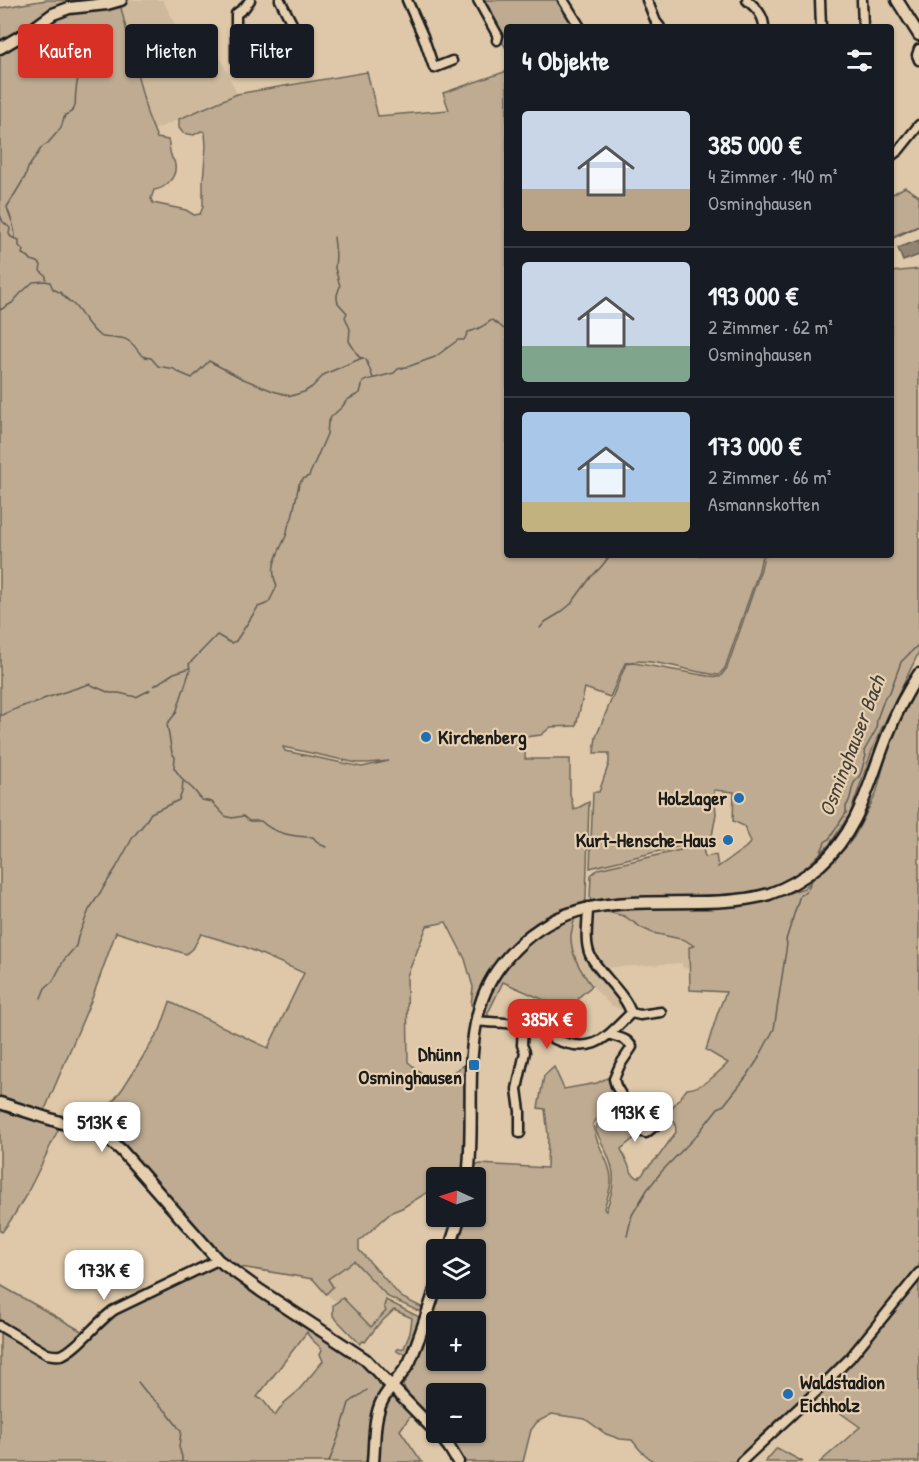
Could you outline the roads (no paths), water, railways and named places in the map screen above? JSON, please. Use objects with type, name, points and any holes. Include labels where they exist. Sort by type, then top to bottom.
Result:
[{"type":"main road","points":[[0,48],[53,14],[69,8],[107,4],[121,0]]},
{"type":"main road","points":[[897,0],[919,35]]},
{"type":"main road","points":[[469,1167],[471,1058],[476,1021],[481,1002],[504,961],[537,929],[561,916],[588,907],[619,903],[740,900],[770,894],[802,878],[833,852],[850,830],[896,714],[919,674]]},
{"type":"main road","points":[[0,1103],[91,1131],[108,1139],[121,1150],[218,1260],[365,1359],[426,1421]]},
{"type":"main road","points":[[374,1462],[379,1407],[409,1362],[432,1299]]},
{"type":"main road","points":[[446,1443],[458,1462]]},
{"type":"street","points":[[236,24],[236,14],[250,0]]},
{"type":"street","points":[[280,0],[292,24]]},
{"type":"street","points":[[407,0],[434,68],[452,61]]},
{"type":"street","points":[[478,0],[498,36],[497,40]]},
{"type":"street","points":[[563,0],[578,24]]},
{"type":"street","points":[[647,0],[658,24]]},
{"type":"street","points":[[747,0],[757,9],[764,24]]},
{"type":"street","points":[[820,0],[821,24]]},
{"type":"street","points":[[862,0],[863,24]]},
{"type":"street","points":[[919,50],[917,56],[919,60]]},
{"type":"street","points":[[894,154],[919,125]]},
{"type":"street","points":[[588,907],[587,938],[590,954],[631,1013],[640,1015],[661,1012]]},
{"type":"street","points":[[476,1021],[523,1025],[566,1044],[576,1046],[591,1045],[611,1035],[631,1013]]},
{"type":"street","points":[[520,1133],[517,1089],[525,1052],[522,1045],[523,1025]]},
{"type":"street","points":[[611,1035],[627,1041],[632,1047],[614,1079],[635,1126],[642,1132],[646,1132],[661,1120]]},
{"type":"street","points":[[0,1326],[47,1354],[53,1356],[67,1353],[114,1310],[218,1260]]},
{"type":"street","points":[[741,1462],[850,1358],[919,1273]]},
{"type":"waterway","points":[[15,239],[14,227],[7,207],[42,147],[61,128],[65,115],[74,108],[78,78]]},
{"type":"waterway","points":[[0,215],[3,222],[10,228],[11,237],[19,240],[19,246],[23,250],[22,254],[41,265],[40,271],[46,279]]},
{"type":"waterway","points":[[894,238],[919,226]]},
{"type":"waterway","points":[[334,237],[335,268],[340,286],[337,299],[347,313],[345,317],[350,329],[349,341],[362,358]]},
{"type":"waterway","points":[[0,310],[12,303],[33,282],[45,281],[50,282],[53,289],[75,306],[99,335],[127,340],[158,366],[174,369],[192,378],[209,361],[241,378],[291,396],[312,387],[325,374],[362,358],[366,359],[373,378]]},
{"type":"waterway","points":[[154,686],[174,673],[190,668],[189,664],[217,635],[231,643],[236,641],[258,607],[269,602],[277,586],[273,573],[275,561],[292,517],[299,484],[309,476],[327,434],[331,417],[347,400],[360,393],[363,382],[435,357],[458,340],[464,340],[468,332],[492,320],[504,329]]},
{"type":"waterway","points":[[540,628],[571,604],[608,558]]},
{"type":"waterway","name":"Osminghauser Bach","points":[[814,861],[846,813],[846,806],[854,783],[860,775],[866,756],[864,751],[876,730],[877,719],[885,697],[890,692],[901,662],[919,644]]},
{"type":"waterway","points":[[41,998],[45,988],[53,981],[64,960],[76,946],[89,910],[133,837],[151,813],[179,800],[183,780],[174,768],[175,757],[172,753],[167,724],[176,713],[190,670]]},
{"type":"waterway","points":[[0,716],[89,684],[110,693],[136,697],[150,690]]},
{"type":"waterway","points":[[184,781],[202,800],[212,802],[225,816],[232,818],[243,816],[249,821],[261,821],[285,834],[313,837],[319,844],[326,847]]},
{"type":"waterway","name":"Osminghauser Bach","points":[[627,1236],[632,1215],[647,1190],[718,1108],[724,1105],[747,1076],[774,1029],[786,940],[800,895],[806,892],[810,884]]},
{"type":"waterway","points":[[138,1382],[166,1411],[181,1431],[179,1447],[182,1462]]},
{"type":"waterway","points":[[329,1462],[349,1403],[367,1390]]},
{"type":"place","name":"Kirchenberg","points":[[426,737]]},
{"type":"place","name":"Holzlager","points":[[739,798]]},
{"type":"place","name":"Kurt-Hensche-Haus","points":[[728,840]]},
{"type":"place","name":"Dhünn Osminghausen","points":[[474,1065]]},
{"type":"place","name":"Waldstadion Eichholz","points":[[788,1394]]}]
